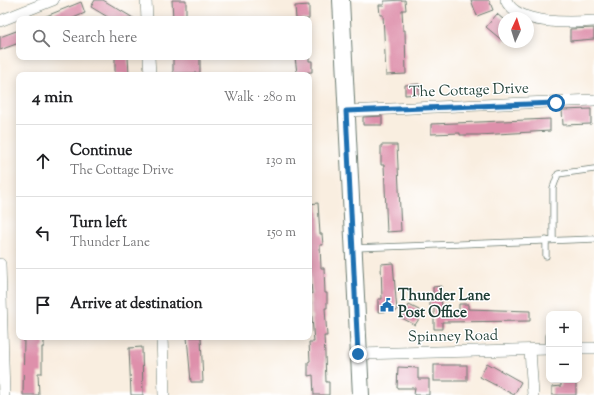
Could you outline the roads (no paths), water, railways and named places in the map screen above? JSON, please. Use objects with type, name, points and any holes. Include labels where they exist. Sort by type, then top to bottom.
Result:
[{"type":"street","points":[[0,21],[53,0]]},
{"type":"street","points":[[146,0],[147,16]]},
{"type":"street","points":[[341,0],[360,395]]},
{"type":"street","points":[[506,0],[508,6],[524,17],[574,23],[594,21]]},
{"type":"street","points":[[149,60],[150,72]]},
{"type":"street","name":"The Cottage Drive","points":[[346,111],[594,100]]},
{"type":"street","points":[[0,264],[4,395]]},
{"type":"street","points":[[162,340],[164,395]]},
{"type":"street","points":[[582,348],[594,348]]},
{"type":"street","name":"Spinney Road","points":[[358,354],[546,349]]},
{"type":"street","points":[[530,350],[533,395]]},
{"type":"lane","points":[[553,240],[552,188],[558,174],[594,169]]},
{"type":"lane","points":[[353,248],[594,239]]},
{"type":"lane","points":[[546,240],[546,256]]},
{"type":"place","name":"Thunder Lane Post Office","points":[[387,305]]}]
